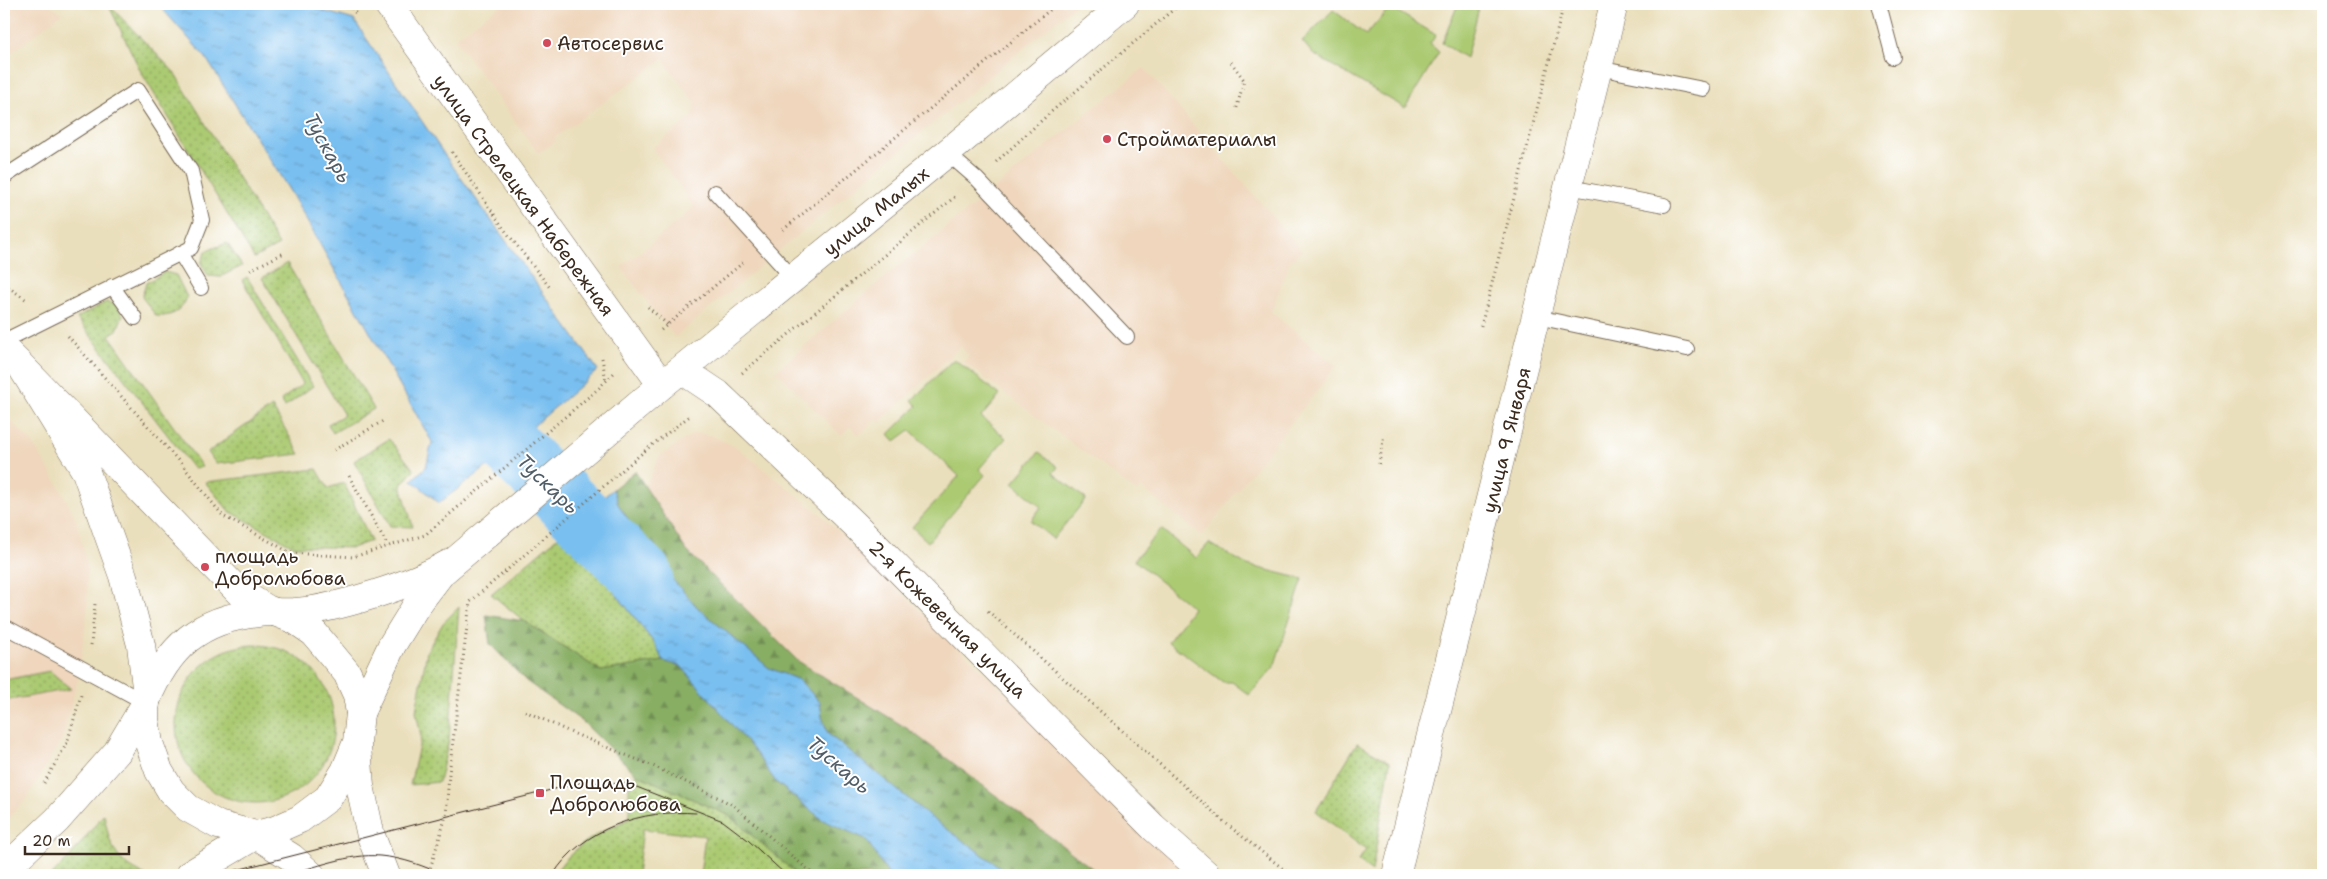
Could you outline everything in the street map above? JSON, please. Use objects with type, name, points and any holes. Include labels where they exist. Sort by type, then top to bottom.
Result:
[{"type":"main road","name":"улица Стрелецкая Набережная","points":[[388,4],[636,351],[672,378]]},
{"type":"main road","name":"улица Малых","points":[[453,561],[1125,4]]},
{"type":"main road","name":"улица 9 Января","points":[[1396,875],[1614,4]]},
{"type":"main road","points":[[12,357],[238,591],[272,612],[314,633],[347,673],[357,695],[360,713],[357,742],[360,786],[371,836],[386,875]]},
{"type":"main road","points":[[12,357],[86,472],[122,576],[141,645],[146,687],[145,719],[149,743],[159,771],[171,791],[188,808],[218,825],[256,836],[291,857],[311,875]]},
{"type":"main road","name":"2-я Кожевенная улица","points":[[672,378],[718,394],[854,524],[1154,827],[1207,875]]},
{"type":"main road","points":[[4,870],[56,820],[118,752],[146,703],[159,672],[185,640],[220,621],[237,615],[296,612],[335,606],[440,569],[453,561]]},
{"type":"main road","points":[[360,713],[392,644],[416,606],[453,561]]},
{"type":"main road","points":[[189,875],[256,836],[300,819],[328,798],[346,771],[357,742]]},
{"type":"lane","points":[[1879,4],[1893,57]]},
{"type":"lane","points":[[1598,68],[1703,89]]},
{"type":"lane","points":[[4,177],[138,90],[191,171],[202,220],[191,248],[4,341]]},
{"type":"lane","points":[[947,153],[977,179],[1127,337]]},
{"type":"lane","points":[[1569,187],[1664,205]]},
{"type":"lane","points":[[715,192],[794,279]]},
{"type":"lane","points":[[180,254],[201,288]]},
{"type":"lane","points":[[112,286],[135,318]]},
{"type":"lane","points":[[1537,317],[1687,349]]},
{"type":"lane","points":[[4,626],[146,703]]},
{"type":"path","points":[[636,351],[1057,4]]},
{"type":"path","points":[[424,875],[430,869],[446,816],[448,774],[470,602],[648,448],[718,394],[977,179],[1051,112],[1180,4]]},
{"type":"path","points":[[1481,326],[1564,4]]},
{"type":"path","points":[[1231,62],[1244,80],[1236,111]]},
{"type":"path","points":[[250,270],[284,253]]},
{"type":"path","points":[[4,284],[52,317],[183,466],[223,516],[291,553],[353,557],[425,535],[598,389]]},
{"type":"path","points":[[334,450],[383,421]]},
{"type":"path","points":[[1379,464],[1384,435]]},
{"type":"path","points":[[349,476],[388,546]]},
{"type":"path","points":[[39,792],[67,743],[88,671],[95,602]]},
{"type":"path","points":[[985,609],[1192,790],[1229,826],[1291,875]]},
{"type":"path","points":[[525,712],[653,766],[733,805],[814,875]]},
{"type":"shaded area","points":[[4,4],[47,4],[62,13],[4,58]]},
{"type":"shaded area","points":[[503,4],[1076,4],[675,337],[621,267],[694,207],[653,148],[692,117],[695,103],[663,59],[554,138],[556,141],[538,153],[455,38]]},
{"type":"shaded area","points":[[1144,68],[1302,251],[1290,261],[1271,312],[1336,366],[1202,535],[1141,487],[1137,492],[964,362],[969,355],[960,346],[880,422],[876,419],[859,435],[850,426],[841,435],[776,371],[885,277]]},
{"type":"shaded area","points":[[4,414],[32,443],[58,484],[76,520],[87,565],[87,612],[79,675],[62,738],[26,799],[4,822],[4,701],[70,689],[50,671],[4,680]]},
{"type":"shaded area","points":[[695,433],[710,435],[736,447],[821,515],[1194,875],[1101,875],[908,729],[798,661],[686,550],[645,487],[660,456]]},
{"type":"green space","points":[[108,4],[174,72],[279,245],[254,258],[141,72]]},
{"type":"green space","points":[[1458,4],[1480,4],[1466,58],[1442,43]]},
{"type":"green space","points":[[1390,7],[1436,35],[1430,44],[1439,52],[1405,108],[1313,54],[1302,41],[1333,10],[1366,35]]},
{"type":"green space","points":[[227,243],[242,266],[220,277],[208,276],[201,263],[206,251]]},
{"type":"green space","points":[[287,263],[374,409],[333,433],[328,424],[344,415],[262,278]]},
{"type":"green space","points":[[165,272],[176,275],[187,297],[179,310],[166,316],[156,316],[142,297],[146,283]]},
{"type":"green space","points":[[247,277],[313,386],[285,407],[281,400],[303,384],[242,280]]},
{"type":"green space","points":[[106,302],[116,305],[123,315],[117,330],[109,335],[202,467],[193,468],[77,318]]},
{"type":"green space","points":[[954,359],[1000,395],[981,417],[1006,438],[979,469],[985,475],[928,542],[912,527],[959,476],[910,430],[895,441],[889,434],[917,406],[912,400]]},
{"type":"green space","points":[[272,407],[300,454],[216,464],[208,452]]},
{"type":"green space","points":[[389,439],[414,470],[401,485],[413,527],[390,526],[354,461]]},
{"type":"green space","points":[[1039,452],[1058,467],[1053,473],[1086,499],[1053,539],[1031,521],[1041,507],[1013,483]]},
{"type":"green space","points":[[317,469],[328,488],[344,483],[371,541],[352,548],[293,546],[229,511],[205,482]]},
{"type":"green space","points":[[635,471],[686,550],[798,661],[908,729],[1101,875],[1011,875],[937,822],[828,734],[822,717],[820,702],[799,680],[769,668],[698,608],[656,561],[618,504],[613,489]]},
{"type":"green space","points":[[1161,529],[1196,558],[1209,543],[1247,565],[1303,579],[1274,667],[1249,695],[1232,682],[1223,682],[1168,642],[1193,608],[1134,560]]},
{"type":"green space","points":[[566,530],[579,540],[595,542],[610,586],[655,644],[663,661],[601,671],[524,621],[491,594]]},
{"type":"green space","points":[[459,607],[449,740],[439,782],[410,785],[421,737],[416,711],[427,651],[443,623]]},
{"type":"green space","points":[[486,615],[524,621],[601,671],[663,661],[681,666],[753,749],[776,782],[823,820],[866,839],[889,875],[798,875],[728,815],[636,774],[583,722],[526,681],[490,644]]},
{"type":"green space","name":"площадь Добролюбова","points":[[263,645],[278,648],[292,654],[311,668],[321,680],[331,701],[334,724],[331,747],[321,768],[311,780],[299,790],[278,800],[263,803],[247,803],[232,800],[211,790],[189,768],[177,739],[176,716],[179,701],[189,680],[211,658],[240,646]]},
{"type":"green space","points":[[50,671],[71,689],[4,701],[4,680]]},
{"type":"green space","points":[[1357,743],[1390,762],[1372,872],[1358,861],[1366,850],[1316,811]]},
{"type":"green space","points":[[636,774],[728,815],[799,875],[700,875],[705,836],[643,829],[637,875],[554,875],[569,856],[587,841],[629,819],[629,784]]},
{"type":"green space","points":[[104,814],[111,844],[115,851],[126,864],[145,875],[52,875],[68,859]]},
{"type":"water","points":[[158,4],[314,4],[317,9],[354,20],[444,154],[598,370],[483,470],[439,503],[412,480],[426,467],[432,442],[291,193],[206,58]]},
{"type":"water","points":[[613,489],[618,504],[656,561],[698,608],[769,668],[799,680],[820,702],[822,717],[828,734],[937,822],[1011,875],[889,875],[866,839],[823,820],[776,782],[753,749],[681,666],[663,661],[655,644],[610,586],[595,542],[579,540],[566,530]]},
{"type":"waterway","name":"Тускарь","points":[[455,379],[472,409],[642,576]]},
{"type":"tram line","points":[[217,875],[582,782],[629,784],[723,821],[748,840],[786,875]]},
{"type":"tram line","points":[[553,875],[565,859],[580,845],[616,825],[635,818],[655,814],[696,813]]},
{"type":"tram line","points":[[285,875],[344,859],[368,856],[389,857],[444,875]]},
{"type":"place","name":"Автосервис","points":[[547,43]]},
{"type":"place","name":"Стройматериалы","points":[[1107,139]]},
{"type":"place","name":"площадь Добролюбова","points":[[205,567]]},
{"type":"place","name":"Площадь Добролюбова","points":[[540,793]]}]
